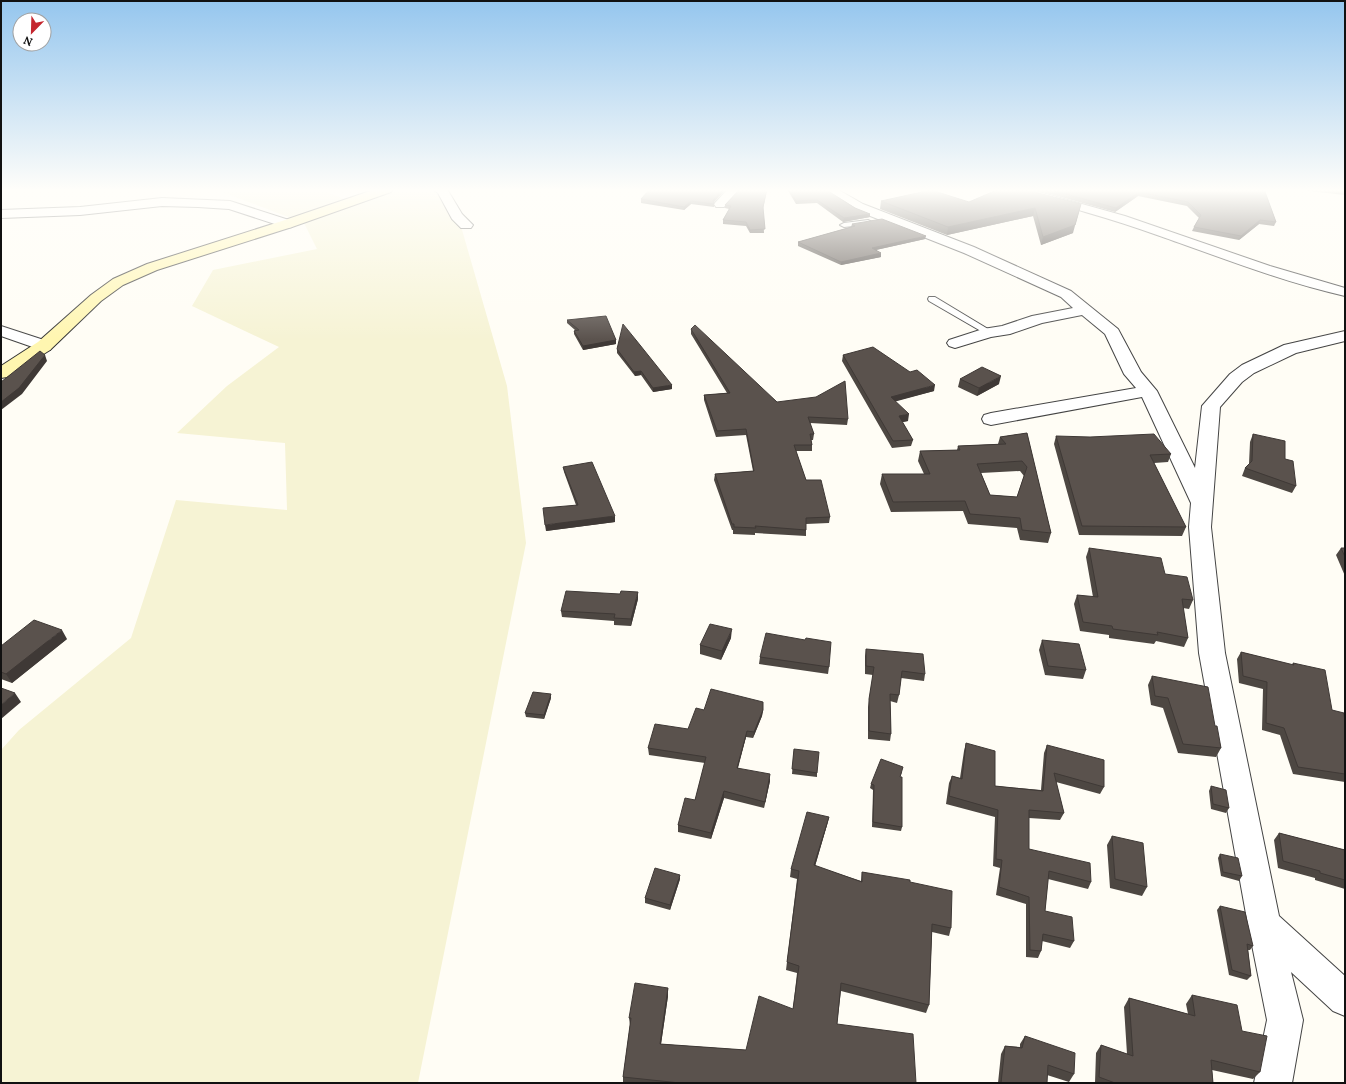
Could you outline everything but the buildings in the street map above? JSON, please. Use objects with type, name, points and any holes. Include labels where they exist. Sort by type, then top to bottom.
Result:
[{"type":"main road","points":[[1,373],[44,346],[96,298],[118,282],[152,267],[238,240]]},
{"type":"street","points":[[943,240],[1066,294],[1112,332],[1133,374],[1148,391],[1200,503]]},
{"type":"street","points":[[1181,240],[1256,267],[1312,285],[1345,292]]},
{"type":"street","points":[[955,343],[989,332],[1004,331],[1038,319],[1085,310]]},
{"type":"street","points":[[1,331],[44,346]]},
{"type":"street","points":[[1273,1083],[1285,1020],[1264,925],[1212,652],[1200,527],[1200,503],[1211,406],[1236,378],[1248,369],[1290,349],[1345,336]]},
{"type":"street","points":[[991,419],[1148,391]]},
{"type":"street","points":[[1264,925],[1345,999]]},
{"type":"lane","points":[[932,299],[989,332]]},
{"type":"shaded area","points":[[312,240],[465,240],[507,386],[526,543],[418,1083],[1,1083],[1,750],[19,730],[131,638],[176,500],[287,510],[285,443],[177,433],[227,386],[279,347],[192,306],[213,270],[317,249]]}]
